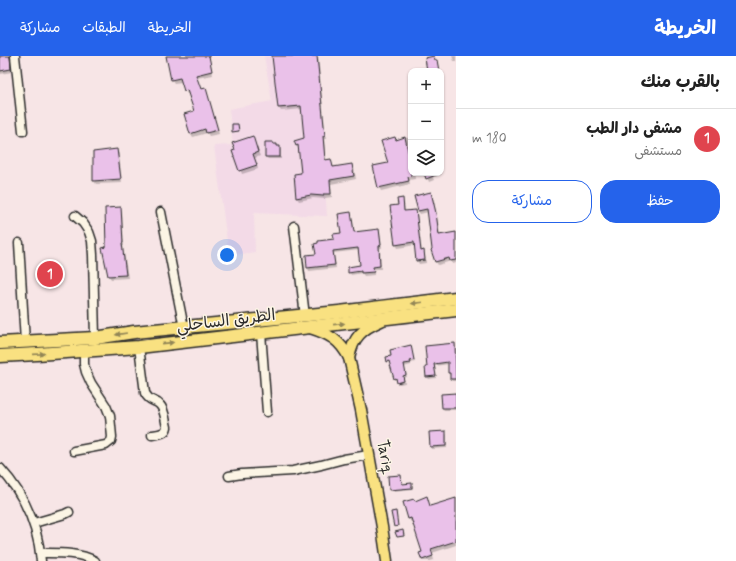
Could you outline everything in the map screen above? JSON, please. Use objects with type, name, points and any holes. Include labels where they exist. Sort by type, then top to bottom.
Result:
[{"type":"highway","name":"الطريق الساحلي","points":[[0,356],[139,347],[261,332],[307,322],[456,298]]},
{"type":"highway","name":"الطريق الساحلي","points":[[0,343],[95,338],[134,332],[184,328],[385,319],[456,310]]},
{"type":"main road","points":[[349,358],[358,336],[370,325],[385,319]]},
{"type":"main road","points":[[307,322],[334,338],[349,358]]},
{"type":"main road","name":"Tariq","points":[[349,358],[361,410],[387,561]]},
{"type":"street","points":[[15,56],[23,131]]},
{"type":"street","points":[[161,212],[184,328]]},
{"type":"street","points":[[75,216],[83,222],[92,241],[95,338]]},
{"type":"street","points":[[294,226],[307,322]]},
{"type":"street","points":[[19,243],[25,342]]},
{"type":"street","points":[[261,332],[267,412]]},
{"type":"street","points":[[139,347],[145,394],[147,398],[151,401],[159,403],[162,407],[167,427],[164,432],[152,435]]},
{"type":"street","points":[[74,451],[106,445],[111,441],[112,437],[110,416],[106,406],[91,383],[86,372],[84,364],[84,351]]},
{"type":"street","points":[[229,476],[293,471],[344,459],[369,455]]},
{"type":"street","points":[[0,468],[16,488],[34,523],[39,541],[41,557],[62,553],[87,556],[95,561]]},
{"type":"street","points":[[34,523],[69,512]]},
{"type":"street","points":[[56,553],[60,561]]},
{"type":"shaded area","points":[[264,56],[316,56],[327,216],[254,213],[255,252],[229,256],[214,146],[233,145],[229,109],[272,101]]},
{"type":"building","points":[[0,56],[10,56],[11,69],[0,71]]},
{"type":"building","points":[[166,56],[209,56],[212,71],[196,75],[201,89],[206,88],[218,130],[206,133],[205,129],[190,134],[184,114],[194,111],[187,90],[184,91],[180,78],[171,80]]},
{"type":"building","points":[[272,56],[317,56],[325,136],[323,136],[325,160],[331,159],[333,167],[352,164],[354,176],[330,180],[331,194],[323,194],[323,196],[311,195],[296,198],[294,174],[301,173],[298,145],[296,146],[294,141],[304,138],[301,106],[278,108]]},
{"type":"building","points":[[434,56],[435,60],[437,60],[438,68],[427,68],[425,58]]},
{"type":"building","points":[[232,124],[238,124],[239,131],[232,132]]},
{"type":"building","points":[[253,136],[258,152],[253,154],[257,165],[239,171],[232,151],[235,150],[232,143]]},
{"type":"building","points":[[395,137],[396,140],[405,137],[408,150],[408,176],[411,176],[408,177],[409,181],[378,188],[373,166],[388,163],[381,141]]},
{"type":"building","points":[[265,142],[273,142],[273,144],[280,146],[280,157],[265,157]]},
{"type":"building","points":[[117,149],[121,179],[93,181],[93,152]]},
{"type":"building","points":[[425,176],[434,176],[426,179]]},
{"type":"building","points":[[431,192],[439,235],[456,232],[456,260],[450,261],[449,258],[435,262],[431,250],[427,209],[418,211],[414,196]]},
{"type":"building","points":[[403,198],[404,211],[416,210],[421,251],[424,250],[425,260],[416,261],[414,242],[395,245],[390,206],[398,205],[397,199]]},
{"type":"building","points":[[121,207],[122,243],[126,275],[108,276],[102,248],[106,247],[105,208]]},
{"type":"building","points":[[351,212],[354,232],[379,229],[381,245],[379,246],[380,266],[373,267],[374,272],[361,273],[361,271],[348,273],[348,267],[360,265],[358,248],[333,251],[335,265],[307,268],[306,255],[316,254],[314,244],[318,243],[318,241],[334,239],[333,234],[341,233],[338,214]]},
{"type":"building","points":[[455,343],[456,379],[450,379],[450,373],[448,373],[448,362],[434,364],[436,376],[426,377],[425,367],[427,367],[425,346]]},
{"type":"building","points":[[411,345],[414,360],[410,361],[411,363],[404,364],[406,375],[403,376],[404,381],[397,383],[396,378],[394,379],[389,361],[387,362],[386,357],[391,356],[390,350]]},
{"type":"building","points":[[456,393],[456,408],[442,408],[441,394]]},
{"type":"building","points":[[446,431],[446,446],[430,447],[429,432]]},
{"type":"building","points":[[401,475],[402,484],[412,483],[412,488],[389,490],[388,476]]},
{"type":"building","points":[[427,496],[430,506],[456,498],[456,541],[431,549],[433,556],[422,560],[419,553],[422,552],[411,518],[408,519],[403,502],[414,499],[415,501]]},
{"type":"building","points":[[396,511],[398,526],[394,527],[391,512]]},
{"type":"building","points":[[403,530],[404,536],[397,537],[395,532]]},
{"type":"place","name":"مشفى دار الطب","points":[[50,274]]}]
